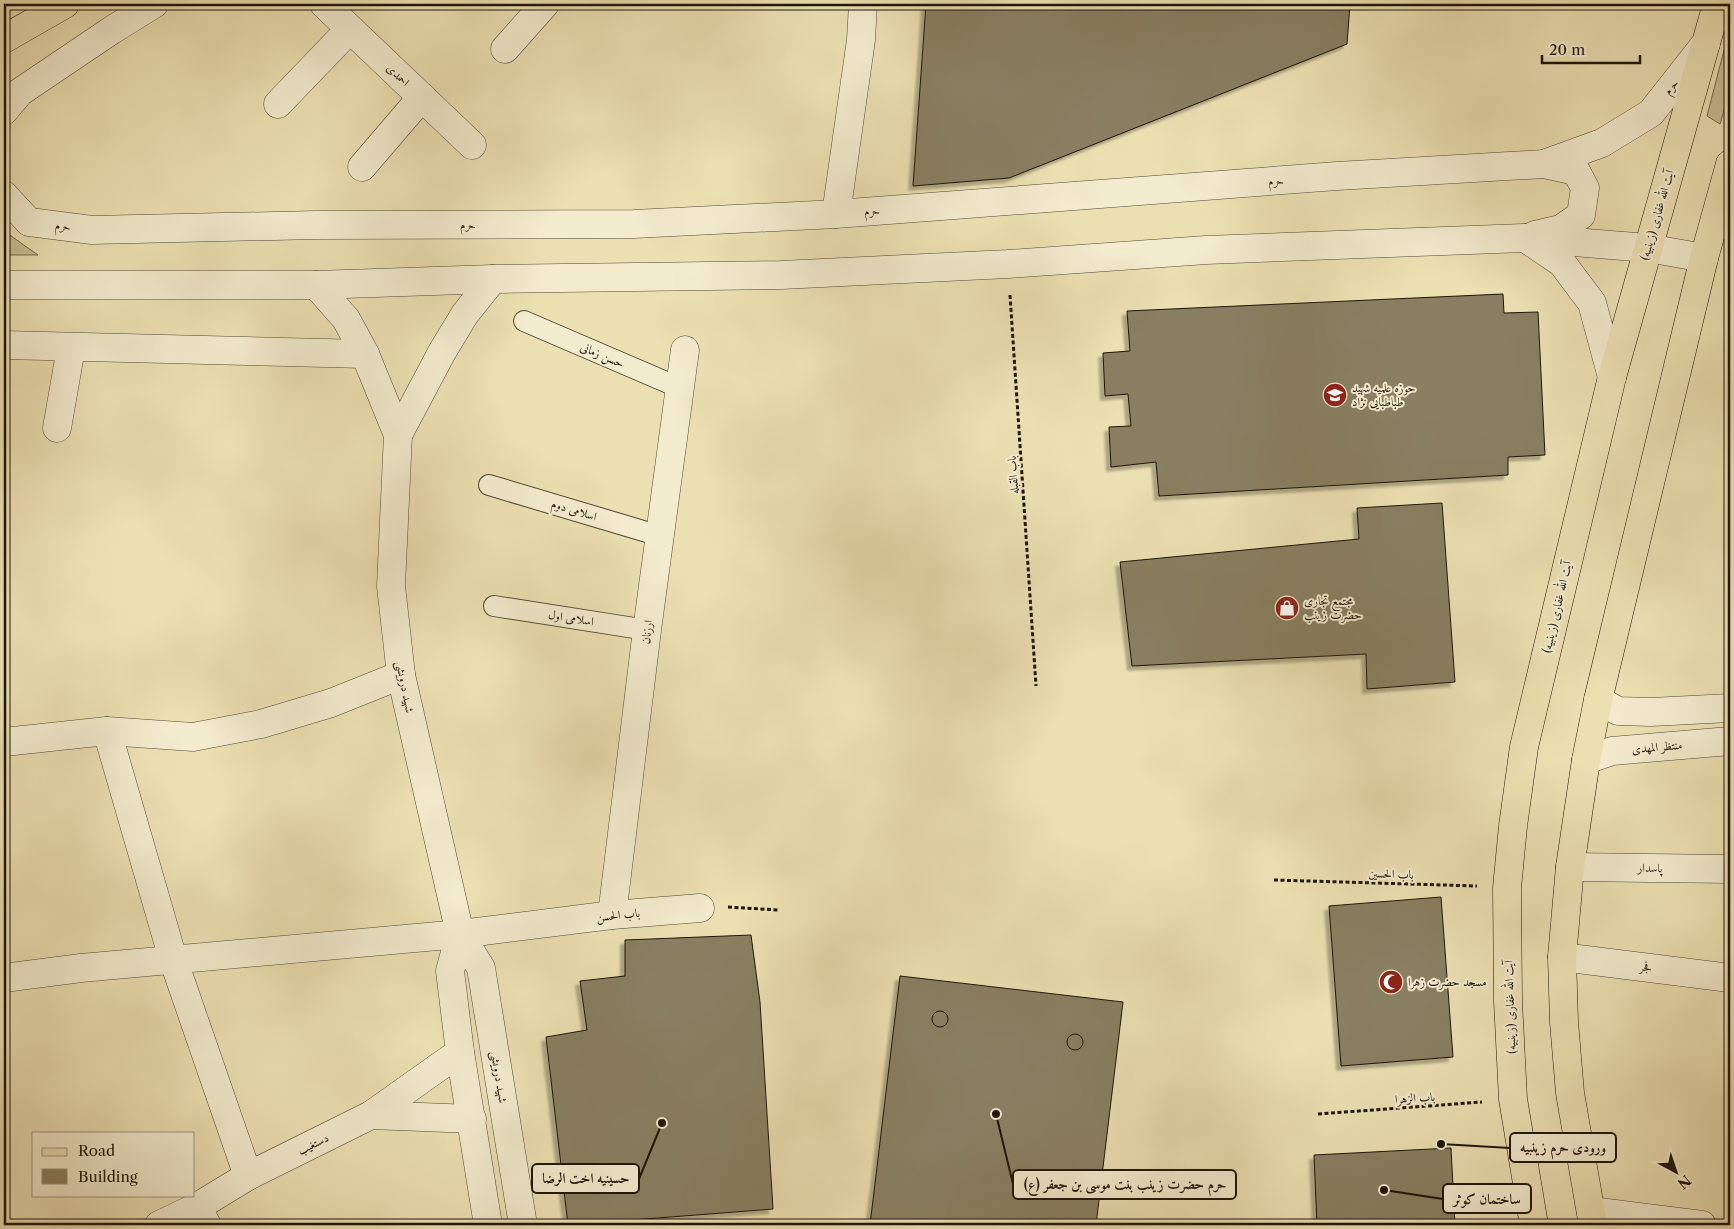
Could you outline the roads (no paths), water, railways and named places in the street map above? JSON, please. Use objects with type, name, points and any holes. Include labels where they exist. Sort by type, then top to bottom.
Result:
[{"type":"main road","points":[[4,39],[65,4]]},
{"type":"main road","name":"آیت الله غفاری (زینبیه)","points":[[1534,1225],[1513,1098],[1508,1001],[1507,888],[1512,826],[1524,747],[1612,377],[1717,4]]},
{"type":"main road","points":[[1592,1218],[1570,1093],[1564,1022],[1562,956],[1570,866],[1586,760],[1598,700],[1704,258],[1730,164]]},
{"type":"street","points":[[12,102],[112,30],[154,4]]},
{"type":"street","name":"احمدی","points":[[324,4],[472,145]]},
{"type":"street","points":[[505,49],[544,4]]},
{"type":"street","points":[[836,214],[861,40],[863,4]]},
{"type":"street","points":[[278,104],[350,29]]},
{"type":"street","name":"حرم","points":[[29,222],[92,230],[317,225],[634,224],[836,214],[1337,176],[1544,164],[1602,142],[1651,113],[1706,44]]},
{"type":"street","points":[[362,168],[422,97]]},
{"type":"street","points":[[1524,238],[1561,229],[1581,215],[1585,188],[1576,171],[1544,164]]},
{"type":"street","points":[[4,195],[29,222]]},
{"type":"street","points":[[4,208],[29,222]]},
{"type":"street","points":[[1524,238],[1562,263],[1592,303],[1612,377]]},
{"type":"street","points":[[4,285],[316,285],[493,279],[782,275],[1008,264],[1206,250],[1524,238],[1648,248],[1704,258]]},
{"type":"street","name":"شهید درویشی","points":[[398,435],[442,352],[465,314],[493,279]]},
{"type":"street","name":"شهید درویشی","points":[[316,285],[346,319],[366,354],[398,435],[391,586],[401,675],[460,934],[481,968],[524,1225]]},
{"type":"street","points":[[4,345],[366,354]]},
{"type":"street","points":[[57,428],[71,348]]},
{"type":"street","name":"ارزنان","points":[[612,915],[647,630],[685,350]]},
{"type":"street","points":[[4,742],[107,731],[194,737],[261,724],[331,703],[401,675]]},
{"type":"street","points":[[1598,700],[1618,711],[1651,712],[1730,708]]},
{"type":"street","points":[[1650,747],[1637,742],[1631,733],[1637,721],[1651,712]]},
{"type":"street","points":[[107,731],[173,959],[248,1176]]},
{"type":"street","name":"منتظر المهدی","points":[[1586,760],[1612,750],[1730,741]]},
{"type":"street","name":"پاسدار","points":[[1570,866],[1730,869]]},
{"type":"street","name":"باب الحسن","points":[[4,978],[81,968],[460,934],[612,915],[700,908]]},
{"type":"street","name":"شهید درویشی","points":[[460,934],[450,970],[460,1052],[488,1225]]},
{"type":"street","name":"فجر","points":[[1562,956],[1730,978]]},
{"type":"street","name":"دستغیب","points":[[159,1225],[202,1216],[248,1176],[371,1116],[460,1052]]},
{"type":"street","points":[[371,1116],[472,1119]]},
{"type":"street","points":[[1592,1218],[1702,1225]]},
{"type":"lane","name":"حسن زمانی","points":[[524,321],[680,388]]},
{"type":"lane","name":"اسلامی دوم","points":[[489,484],[660,536]]},
{"type":"lane","name":"اسلامی اول","points":[[494,606],[647,630]]},
{"type":"place","name":"حوزه علمیه شهید طباطبایی نژاد","points":[[1335,395]]},
{"type":"place","name":"مجتمع تجاری حضرت زینب","points":[[1287,608]]},
{"type":"place","name":"مسجد حضرت زهرا","points":[[1391,982]]},
{"type":"place","name":"حرم حضرت زینب بنت موسی بن جعفر (ع)","points":[[996,1114]]},
{"type":"place","name":"حسینیه اخت الرضا","points":[[662,1123]]},
{"type":"place","name":"ورودی حرم زینبیه","points":[[1441,1144]]},
{"type":"place","name":"ساختمان کوثر","points":[[1384,1190]]}]
